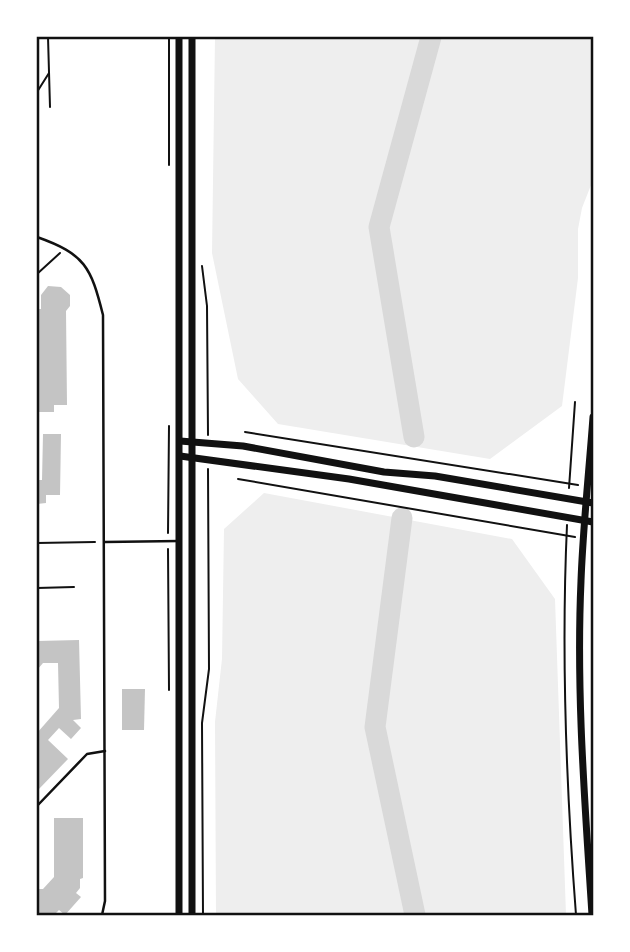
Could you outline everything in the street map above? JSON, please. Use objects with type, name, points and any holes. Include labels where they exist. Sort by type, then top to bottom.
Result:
[{"type":"street","points":[[179,37],[179,915]]},
{"type":"street","points":[[192,37],[192,915]]},
{"type":"street","points":[[592,915],[583,790],[580,656],[583,539],[589,521],[587,486],[593,417]]},
{"type":"street","points":[[180,441],[208,443],[384,472],[435,475],[590,503]]},
{"type":"street","points":[[180,456],[208,458],[589,521]]},
{"type":"lane","points":[[37,237],[65,247],[81,259],[93,276],[103,315],[105,901],[102,915]]},
{"type":"lane","points":[[105,542],[180,541]]},
{"type":"lane","points":[[37,806],[87,754],[105,751]]},
{"type":"path","points":[[48,37],[50,107]]},
{"type":"path","points":[[37,92],[49,72]]},
{"type":"path","points":[[37,274],[65,247]]},
{"type":"path","points":[[201,256],[207,306],[208,443]]},
{"type":"path","points":[[568,498],[575,402]]},
{"type":"path","points":[[245,432],[587,486]]},
{"type":"path","points":[[202,915],[202,723],[209,669],[208,458]]},
{"type":"path","points":[[238,479],[583,539]]},
{"type":"path","points":[[567,516],[566,788],[576,915]]},
{"type":"path","points":[[37,543],[105,542]]},
{"type":"path","points":[[37,588],[74,587]]},
{"type":"path","points":[[37,842],[37,874]]},
{"type":"shaded area","points":[[215,37],[593,37],[593,180],[582,208],[578,229],[578,278],[562,406],[490,459],[278,424],[238,379],[212,253]]},
{"type":"shaded area","points":[[264,493],[512,539],[555,599],[566,915],[216,915],[215,722],[222,659],[224,529]]},
{"type":"building","points":[[48,286],[61,287],[70,295],[70,306],[66,311],[67,405],[54,405],[54,412],[37,412],[37,309],[41,309],[41,295]]},
{"type":"building","points":[[43,434],[61,434],[60,495],[46,495],[46,503],[37,504],[37,480],[42,480]]},
{"type":"building","points":[[79,640],[81,719],[73,720],[81,728],[71,739],[59,728],[48,740],[68,759],[37,791],[37,733],[59,708],[58,663],[43,663],[37,670],[37,641]]},
{"type":"building","points":[[122,689],[145,689],[144,730],[122,730]]},
{"type":"building","points":[[54,818],[83,818],[83,878],[80,879],[80,888],[76,893],[81,897],[65,915],[59,910],[54,915],[37,915],[37,889],[43,889],[54,877]]},
{"type":"waterway","points":[[414,437],[379,227],[431,37]]},
{"type":"waterway","points":[[402,518],[375,727],[415,915]]}]
